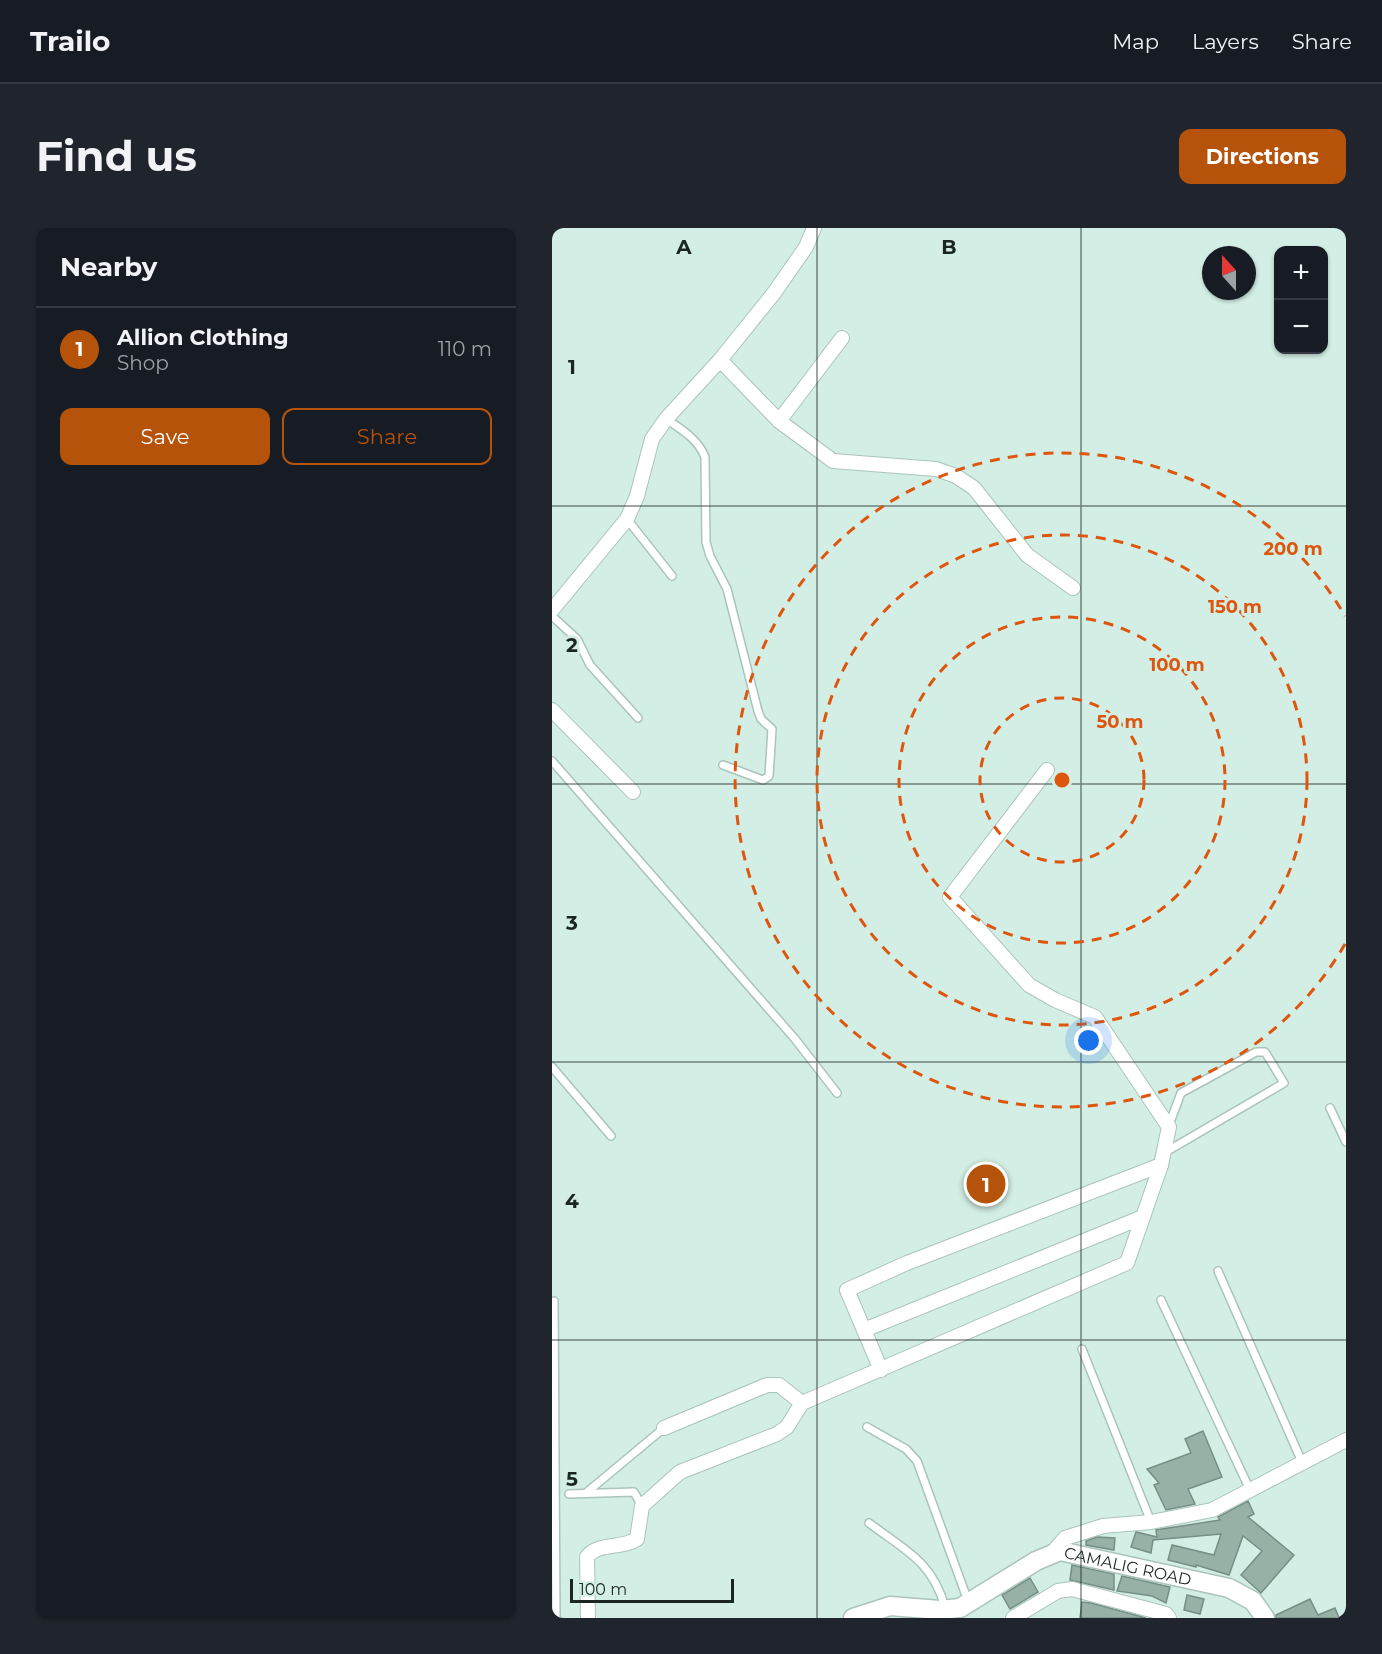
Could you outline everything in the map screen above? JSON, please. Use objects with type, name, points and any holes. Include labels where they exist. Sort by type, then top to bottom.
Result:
[{"type":"main road","name":"CAMALIG ROAD","points":[[853,1618],[890,1606],[946,1610],[969,1604],[1052,1553],[1070,1551],[1229,1588],[1253,1601],[1264,1618]]},
{"type":"street","points":[[552,610],[627,519],[637,496],[652,439],[666,419],[720,360],[774,293],[806,247],[814,228]]},
{"type":"street","points":[[779,421],[842,338]]},
{"type":"street","points":[[720,360],[779,421],[838,462],[936,469],[956,476],[974,488],[1027,555],[1073,588]]},
{"type":"street","points":[[552,710],[633,792]]},
{"type":"street","points":[[588,1618],[587,1557],[591,1552],[599,1549],[629,1544],[637,1539],[642,1506],[680,1472],[777,1434],[788,1427],[802,1403],[1127,1263],[1162,1159],[1168,1127],[1095,1017],[1055,1000],[1029,985],[950,897],[1047,771]]},
{"type":"street","points":[[881,1370],[847,1290],[907,1263],[1162,1159]]},
{"type":"street","points":[[864,1330],[1143,1217]]},
{"type":"street","points":[[664,1428],[767,1385],[780,1385],[802,1403]]},
{"type":"street","points":[[1052,1553],[1065,1538],[1103,1526],[1151,1522],[1212,1510],[1346,1440]]},
{"type":"street","points":[[1013,1618],[1030,1614],[1058,1591],[1072,1589],[1166,1614],[1169,1618]]},
{"type":"lane","points":[[666,419],[695,442],[705,457],[706,542],[710,556],[727,589],[758,711],[761,719],[772,729],[769,776],[763,780],[723,765]]},
{"type":"lane","points":[[627,519],[672,576]]},
{"type":"lane","points":[[552,616],[577,639],[590,666],[638,718]]},
{"type":"lane","points":[[552,761],[795,1039],[837,1092]]},
{"type":"lane","points":[[1162,1159],[1284,1083],[1265,1052],[1256,1052],[1181,1093],[1168,1127]]},
{"type":"lane","points":[[552,1067],[611,1136]]},
{"type":"lane","points":[[1330,1108],[1346,1142]]},
{"type":"lane","points":[[1218,1270],[1302,1462]]},
{"type":"lane","points":[[1161,1300],[1250,1490]]},
{"type":"lane","points":[[554,1301],[556,1618]]},
{"type":"lane","points":[[1083,1349],[1151,1522]]},
{"type":"lane","points":[[867,1427],[906,1449],[917,1461],[969,1604]]},
{"type":"lane","points":[[586,1493],[664,1428]]},
{"type":"lane","points":[[569,1494],[634,1492],[642,1506]]},
{"type":"lane","points":[[869,1523],[924,1564],[938,1583],[946,1610]]},
{"type":"building","points":[[1203,1431],[1222,1477],[1188,1489],[1195,1504],[1166,1510],[1154,1485],[1159,1483],[1147,1469],[1191,1453],[1185,1439]]},
{"type":"building","points":[[1248,1501],[1254,1514],[1248,1517],[1294,1555],[1261,1593],[1241,1575],[1262,1551],[1243,1536],[1229,1575],[1196,1565],[1196,1567],[1168,1560],[1172,1545],[1214,1555],[1221,1534],[1153,1540],[1151,1553],[1131,1547],[1136,1532],[1157,1537],[1156,1530],[1220,1520],[1218,1517]]},
{"type":"building","points":[[1097,1537],[1115,1538],[1114,1550],[1086,1545],[1086,1541]]},
{"type":"building","points":[[1072,1565],[1114,1574],[1114,1590],[1070,1580]]},
{"type":"building","points":[[1122,1576],[1170,1587],[1166,1603],[1152,1596],[1117,1591]]},
{"type":"building","points":[[1030,1578],[1038,1592],[1010,1609],[1002,1595]]},
{"type":"building","points":[[1187,1595],[1204,1599],[1200,1614],[1184,1610]]},
{"type":"building","points":[[1310,1599],[1318,1615],[1335,1608],[1339,1618],[1276,1618],[1276,1615]]},
{"type":"building","points":[[1082,1602],[1091,1603],[1146,1618],[1080,1618]]},
{"type":"place","name":"Allion Clothing","points":[[986,1184]]}]
